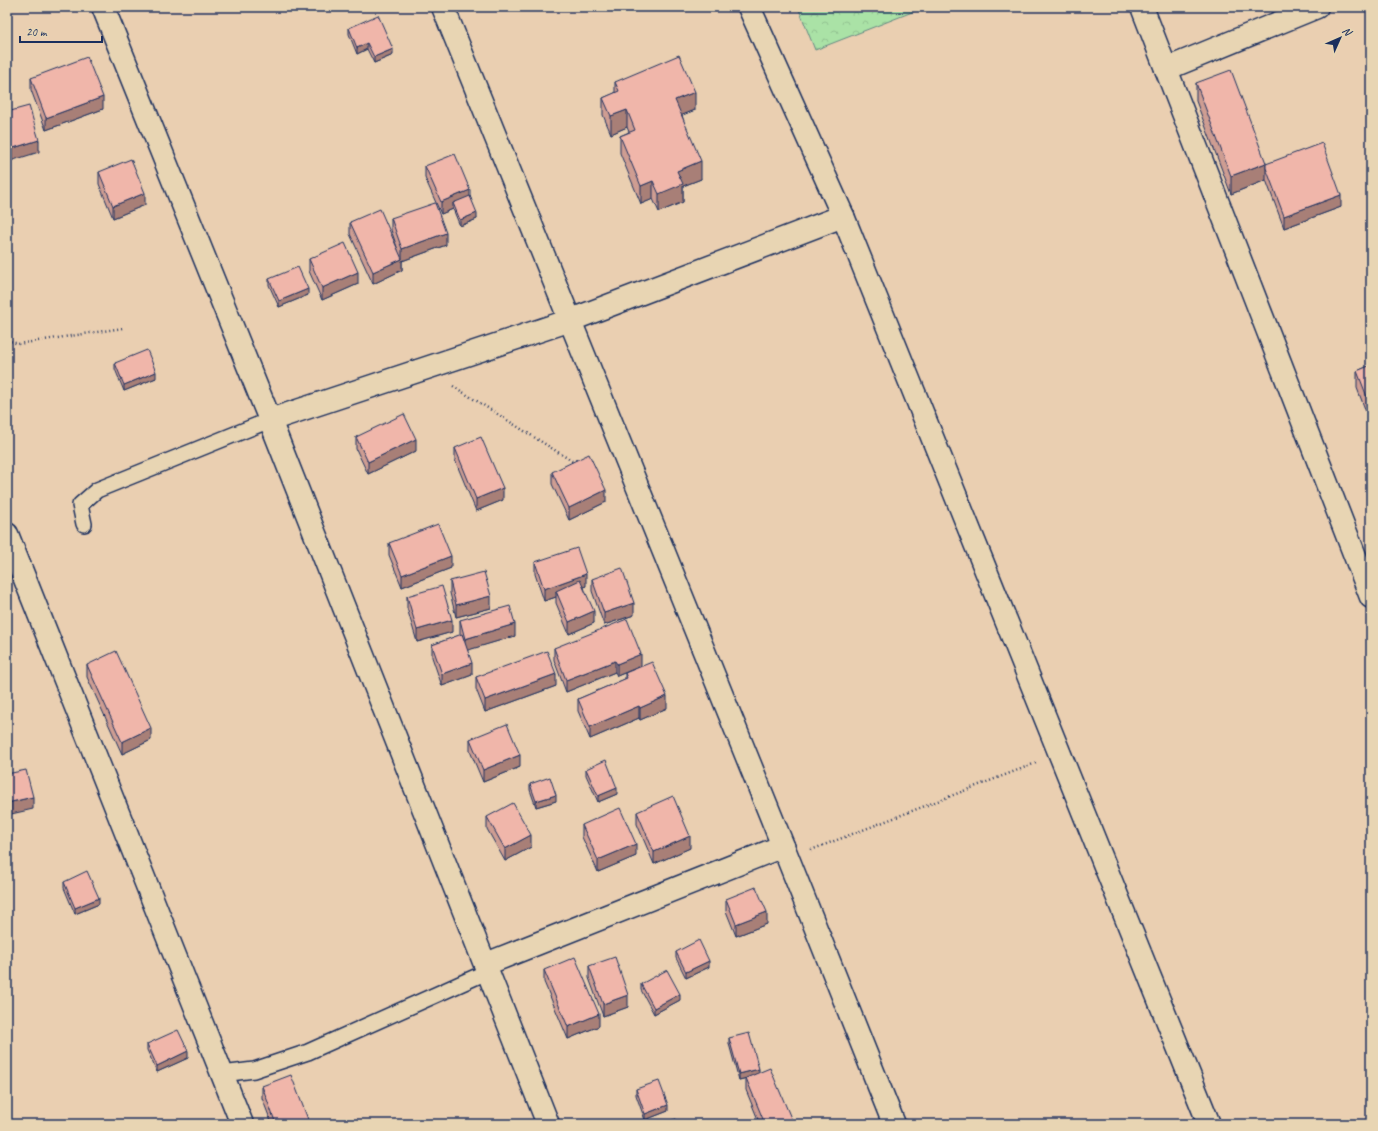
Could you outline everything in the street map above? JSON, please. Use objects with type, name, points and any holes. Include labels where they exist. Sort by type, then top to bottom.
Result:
[{"type":"street","points":[[103,7],[270,420],[488,968],[548,1124]]},
{"type":"street","points":[[443,7],[571,320],[894,1124]]},
{"type":"street","points":[[750,7],[843,216],[1209,1124]]},
{"type":"street","points":[[1142,7],[1371,596]]},
{"type":"street","points":[[1166,69],[1317,7]]},
{"type":"street","points":[[270,420],[571,320],[843,216]]},
{"type":"street","points":[[7,534],[242,1124]]},
{"type":"street","points":[[488,968],[785,852]]},
{"type":"lane","points":[[84,524],[80,505],[97,490],[270,420]]},
{"type":"lane","points":[[222,1074],[254,1070],[308,1052],[488,968]]},
{"type":"path","points":[[7,340],[18,344],[123,328]]},
{"type":"path","points":[[425,369],[572,461],[580,460]]},
{"type":"path","points":[[785,852],[1059,754]]},
{"type":"green space","points":[[798,7],[925,7],[815,50]]},
{"type":"building","points":[[378,15],[393,49],[374,57],[367,43],[357,48],[349,28]]},
{"type":"building","points":[[679,55],[695,92],[675,100],[701,161],[677,171],[683,184],[659,194],[653,181],[641,186],[620,136],[635,130],[627,110],[611,116],[603,98],[619,91],[615,82]]},
{"type":"building","points":[[87,57],[103,97],[46,118],[31,78]]},
{"type":"building","points":[[1231,70],[1266,163],[1231,176],[1196,83]]},
{"type":"building","points":[[29,106],[39,140],[7,150],[7,112]]},
{"type":"building","points":[[1322,143],[1341,195],[1284,216],[1266,168],[1266,164]]},
{"type":"building","points":[[455,154],[470,190],[441,202],[425,166]]},
{"type":"building","points":[[131,159],[145,193],[113,206],[99,172]]},
{"type":"building","points":[[470,196],[477,213],[460,220],[453,203]]},
{"type":"building","points":[[435,203],[446,233],[402,249],[391,218]]},
{"type":"building","points":[[380,209],[402,259],[373,272],[350,222]]},
{"type":"building","points":[[345,243],[358,272],[322,288],[309,259]]},
{"type":"building","points":[[298,267],[308,289],[279,301],[269,279]]},
{"type":"building","points":[[147,350],[156,372],[124,385],[115,363]]},
{"type":"building","points":[[1371,365],[1371,407],[1357,371]]},
{"type":"building","points":[[404,414],[416,439],[368,462],[356,437]]},
{"type":"building","points":[[481,437],[503,488],[476,499],[455,448]]},
{"type":"building","points":[[589,454],[606,490],[569,508],[552,472]]},
{"type":"building","points":[[438,524],[451,556],[402,575],[389,543]]},
{"type":"building","points":[[577,548],[586,574],[544,589],[535,562]]},
{"type":"building","points":[[622,568],[634,603],[604,613],[592,579]]},
{"type":"building","points":[[484,572],[491,596],[456,605],[450,581]]},
{"type":"building","points":[[580,580],[594,611],[569,622],[556,591]]},
{"type":"building","points":[[442,586],[452,620],[417,630],[407,596]]},
{"type":"building","points":[[510,606],[515,624],[465,639],[460,620]]},
{"type":"building","points":[[627,619],[641,654],[617,664],[615,661],[566,680],[554,648]]},
{"type":"building","points":[[462,634],[472,663],[442,674],[432,645]]},
{"type":"building","points":[[116,651],[151,728],[122,742],[87,665]]},
{"type":"building","points":[[547,651],[556,674],[485,700],[476,677]]},
{"type":"building","points":[[652,662],[667,696],[590,727],[578,699],[627,678],[625,673]]},
{"type":"building","points":[[507,724],[520,755],[483,770],[470,739]]},
{"type":"building","points":[[606,760],[617,788],[598,796],[586,769]]},
{"type":"building","points":[[26,770],[33,797],[7,803],[7,774]]},
{"type":"building","points":[[550,777],[556,795],[536,801],[530,784]]},
{"type":"building","points":[[673,796],[690,836],[654,852],[637,812]]},
{"type":"building","points":[[513,803],[531,835],[505,849],[487,817]]},
{"type":"building","points":[[620,808],[636,844],[598,860],[582,825]]},
{"type":"building","points":[[87,871],[99,898],[75,908],[64,882]]},
{"type":"building","points":[[756,887],[767,912],[736,924],[726,899]]},
{"type":"building","points":[[699,940],[709,961],[686,972],[676,952]]},
{"type":"building","points":[[575,957],[599,1014],[568,1027],[544,970]]},
{"type":"building","points":[[615,957],[628,995],[603,1004],[589,966]]},
{"type":"building","points":[[667,970],[680,994],[654,1008],[641,984]]},
{"type":"building","points":[[178,1030],[188,1051],[157,1066],[147,1044]]},
{"type":"building","points":[[749,1033],[759,1069],[739,1074],[729,1038]]},
{"type":"building","points":[[770,1068],[793,1123],[791,1124],[765,1124],[746,1078]]},
{"type":"building","points":[[291,1075],[309,1122],[303,1124],[276,1124],[262,1086]]},
{"type":"building","points":[[659,1081],[668,1105],[645,1114],[636,1089]]},
{"type":"building","points":[[676,1119],[678,1124],[661,1124]]},
{"type":"building","points":[[761,1121],[762,1124],[753,1124]]}]
